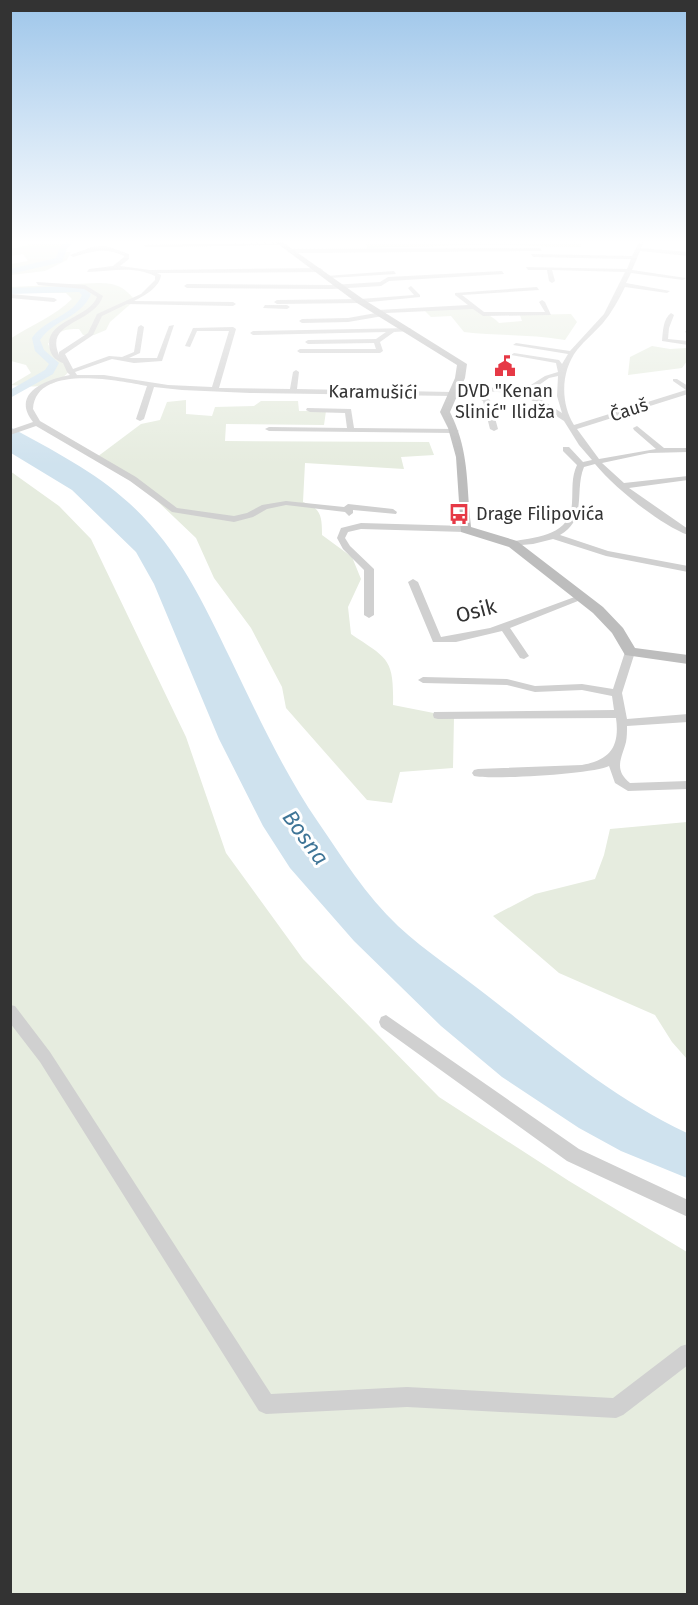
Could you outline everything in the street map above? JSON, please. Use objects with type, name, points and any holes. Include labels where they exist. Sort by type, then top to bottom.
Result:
[{"type":"main road","points":[[385,316],[459,360],[463,368],[457,389],[445,412],[460,446],[464,474],[461,503],[465,529],[513,544],[583,597],[609,620],[630,652],[687,660]]},
{"type":"street","points":[[65,363],[55,355],[53,339],[56,332],[81,316]]},
{"type":"street","points":[[72,374],[62,353],[91,334],[99,316]]},
{"type":"street","points":[[302,321],[348,320],[367,316]]},
{"type":"street","points":[[524,392],[547,377],[562,373],[572,353],[605,316]]},
{"type":"street","points":[[671,316],[666,328],[665,341],[687,343]]},
{"type":"street","name":"Karamušići","points":[[37,423],[29,411],[31,397],[47,383],[108,357],[140,361],[162,359],[172,326]]},
{"type":"street","points":[[124,358],[137,352],[141,327]]},
{"type":"street","points":[[188,346],[195,329],[233,329],[215,389]]},
{"type":"street","points":[[253,333],[410,330]]},
{"type":"street","points":[[308,342],[377,341],[392,331]]},
{"type":"street","points":[[300,351],[380,351],[377,341]]},
{"type":"street","points":[[516,345],[572,353]]},
{"type":"street","points":[[514,354],[559,362],[566,419],[597,463],[662,518],[687,533]]},
{"type":"street","points":[[293,390],[296,372]]},
{"type":"street","name":"Karamušići","points":[[72,374],[151,385],[215,389],[457,389]]},
{"type":"street","name":"Čauš","points":[[571,428],[687,391],[675,380]]},
{"type":"street","points":[[140,419],[151,385]]},
{"type":"street","points":[[457,389],[524,392],[566,419]]},
{"type":"street","points":[[457,389],[486,400],[494,429]]},
{"type":"street","points":[[310,410],[348,411],[351,430]]},
{"type":"street","points":[[10,433],[37,423],[133,479],[175,510],[234,519],[250,515],[266,507],[286,503],[347,510],[348,507],[393,512]]},
{"type":"street","points":[[637,428],[661,449]]},
{"type":"street","points":[[269,429],[454,431]]},
{"type":"street","points":[[566,449],[581,465]]},
{"type":"street","points":[[581,465],[661,449],[687,450]]},
{"type":"street","points":[[554,536],[573,518],[576,509],[575,481],[581,465]]},
{"type":"street","points":[[622,486],[687,478]]},
{"type":"street","points":[[347,510],[361,526]]},
{"type":"street","points":[[369,615],[369,569],[341,538],[346,528],[361,526],[465,529]]},
{"type":"street","points":[[513,544],[554,536],[606,554],[687,568]]},
{"type":"street","name":"Osik","points":[[413,582],[437,640],[460,638],[503,626],[583,597]]},
{"type":"street","points":[[503,626],[524,656]]},
{"type":"street","points":[[630,652],[617,693],[620,742],[613,759],[619,780],[628,787],[687,785]]},
{"type":"street","points":[[423,680],[507,682],[535,689],[582,687],[617,693]]},
{"type":"street","points":[[438,715],[620,719],[687,718]]},
{"type":"street","points":[[478,773],[582,769],[600,766],[613,759]]},
{"type":"street","points":[[10,1011],[45,1057],[266,1404],[407,1397],[616,1408],[687,1353]]},
{"type":"street","points":[[386,1022],[573,1155],[687,1209]]},
{"type":"shaded area","points":[[49,316],[117,316],[106,330],[94,335],[83,335],[79,329],[61,332],[54,336],[48,344],[54,355],[67,361],[70,370],[58,381],[43,386],[11,385],[31,373],[26,365],[11,361],[10,339]]},
{"type":"shaded area","points":[[430,316],[489,316],[499,323],[522,321],[520,316],[572,316],[577,322],[565,340],[464,332],[451,316]]},
{"type":"shaded area","points":[[652,346],[670,349],[687,348],[687,361],[682,368],[628,375],[630,357]]},
{"type":"shaded area","points":[[186,400],[186,414],[212,416],[215,407],[254,406],[261,401],[298,401],[299,411],[326,411],[324,425],[226,424],[225,441],[429,442],[434,455],[401,457],[404,469],[305,463],[303,502],[317,510],[322,523],[322,535],[352,557],[361,579],[348,607],[351,634],[386,661],[392,678],[393,705],[454,717],[453,768],[400,772],[392,803],[367,800],[286,708],[282,687],[251,628],[214,578],[196,538],[133,478],[97,457],[141,424],[160,420],[167,402]]},
{"type":"shaded area","points":[[10,471],[59,506],[91,539],[186,737],[226,853],[303,959],[439,1097],[569,1181],[687,1252],[687,1594],[11,1594]]},
{"type":"shaded area","points":[[688,822],[687,1059],[672,1042],[655,1015],[559,973],[493,916],[535,894],[595,879],[610,829]]},
{"type":"water","name":"Bosna","points":[[10,427],[72,462],[116,491],[146,519],[161,537],[199,595],[293,783],[345,862],[386,914],[420,945],[584,1071],[633,1104],[687,1133],[687,1178],[621,1151],[579,1128],[502,1077],[441,1026],[354,941],[290,868],[263,826],[219,739],[154,584],[136,552],[72,490],[11,453]]},
{"type":"waterway","points":[[10,395],[49,372],[54,363],[40,351],[35,340],[48,325],[65,316]]},
{"type":"place","name":"DVD \"Kenan Slinić\" Ilidža","points":[[505,366]]},
{"type":"place","name":"Drage Filipovića","points":[[459,514]]}]
